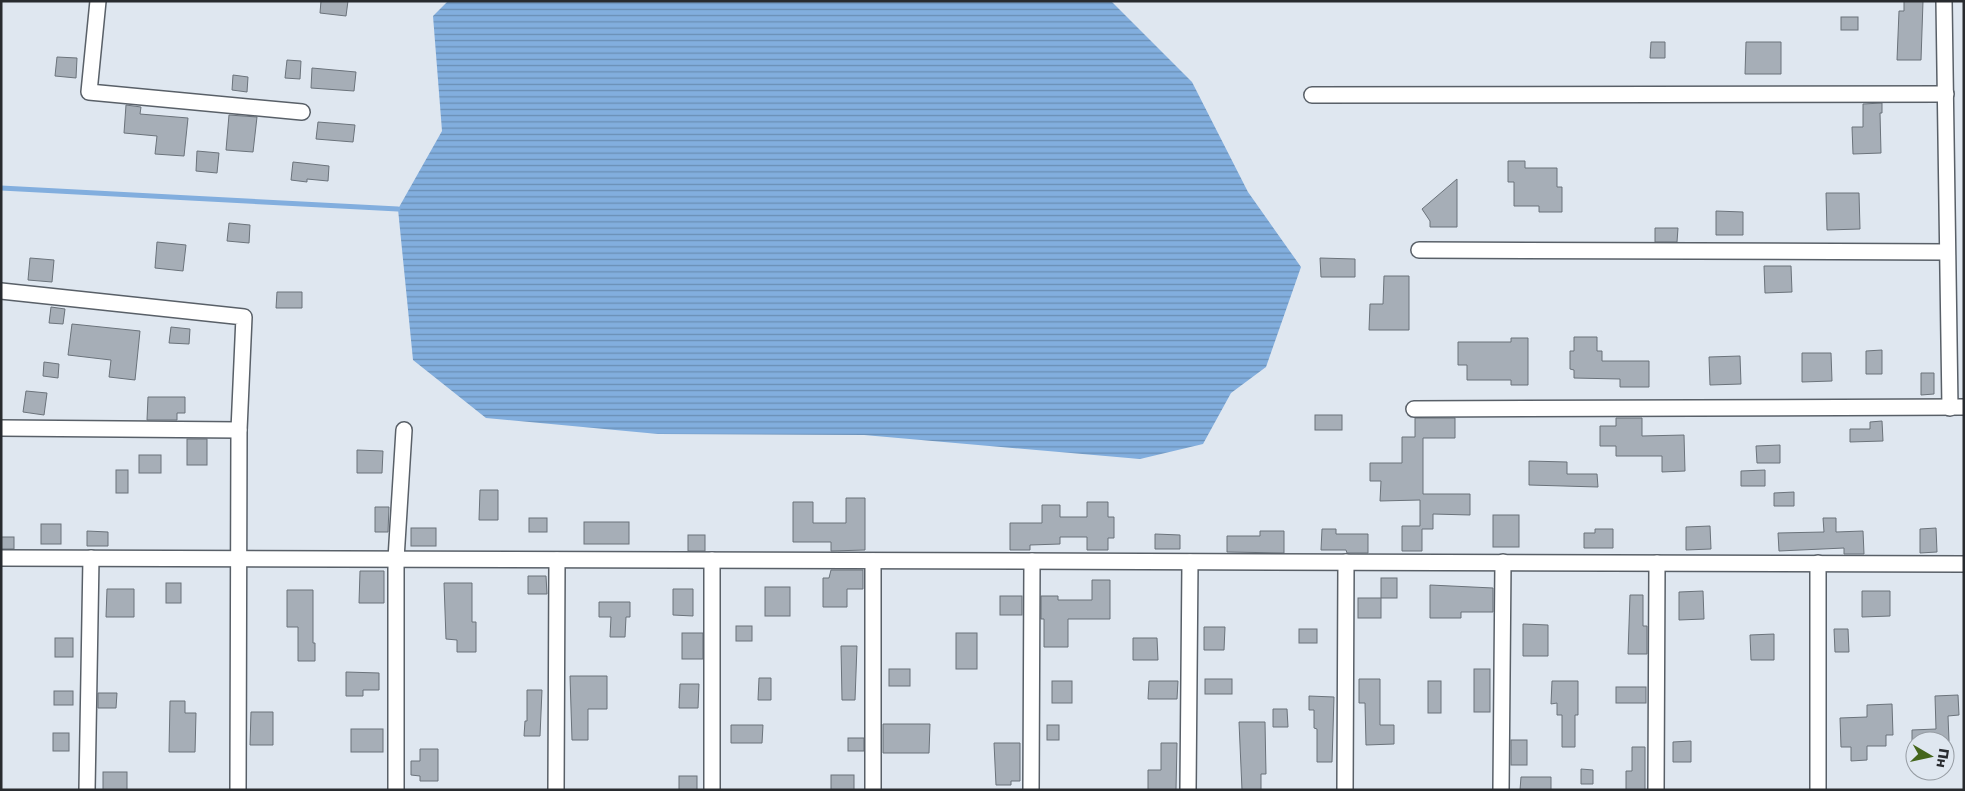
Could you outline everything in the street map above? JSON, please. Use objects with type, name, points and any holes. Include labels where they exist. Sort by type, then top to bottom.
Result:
[{"type":"street","points":[[98,1],[89,92],[302,112]]},
{"type":"street","points":[[1414,409],[1957,408],[1946,252],[1944,1]]},
{"type":"street","points":[[1312,95],[1946,94]]},
{"type":"street","points":[[1419,250],[1946,252]]},
{"type":"street","points":[[1,291],[244,317],[239,430],[238,790]]},
{"type":"street","points":[[1,428],[239,430]]},
{"type":"street","points":[[396,790],[396,559],[404,430]]},
{"type":"street","points":[[1,558],[1964,564]]},
{"type":"street","points":[[87,790],[91,558]]},
{"type":"street","points":[[556,790],[557,560]]},
{"type":"street","points":[[712,560],[712,790]]},
{"type":"street","points":[[873,561],[873,790]]},
{"type":"street","points":[[1031,790],[1032,561]]},
{"type":"street","points":[[1188,790],[1190,562]]},
{"type":"street","points":[[1345,790],[1346,562]]},
{"type":"street","points":[[1501,790],[1503,562]]},
{"type":"street","points":[[1656,790],[1657,563]]},
{"type":"street","points":[[1818,563],[1818,790]]},
{"type":"water","points":[[448,1],[1111,1],[1192,82],[1248,192],[1301,267],[1266,367],[1231,393],[1203,444],[1140,459],[864,435],[658,434],[486,418],[413,360],[398,209],[442,131],[433,16]]},
{"type":"building","points":[[321,1],[348,1],[346,16],[320,13]]},
{"type":"building","points":[[1904,1],[1923,1],[1921,60],[1897,60],[1899,11],[1904,11]]},
{"type":"building","points":[[1841,17],[1858,17],[1858,30],[1841,30]]},
{"type":"building","points":[[1651,42],[1665,42],[1665,58],[1650,58]]},
{"type":"building","points":[[1746,42],[1781,42],[1781,74],[1745,74]]},
{"type":"building","points":[[57,57],[77,58],[76,78],[55,76]]},
{"type":"building","points":[[287,60],[301,61],[300,79],[285,78]]},
{"type":"building","points":[[312,68],[356,72],[354,91],[311,88]]},
{"type":"building","points":[[233,75],[248,77],[247,92],[232,90]]},
{"type":"building","points":[[1882,103],[1882,113],[1880,113],[1881,153],[1853,154],[1852,127],[1863,127],[1863,104]]},
{"type":"building","points":[[126,105],[141,107],[140,114],[188,118],[184,156],[155,154],[157,136],[124,133]]},
{"type":"building","points":[[229,115],[257,117],[253,152],[226,150]]},
{"type":"building","points":[[318,122],[355,125],[353,142],[316,139]]},
{"type":"building","points":[[197,151],[219,153],[217,173],[196,171]]},
{"type":"building","points":[[1508,161],[1525,161],[1525,168],[1557,168],[1557,187],[1562,187],[1562,212],[1539,212],[1539,206],[1514,206],[1514,182],[1508,182]]},
{"type":"building","points":[[293,162],[329,166],[328,181],[307,179],[307,182],[291,180]]},
{"type":"building","points":[[1457,179],[1457,227],[1430,227],[1430,221],[1422,209]]},
{"type":"building","points":[[1826,193],[1859,193],[1860,229],[1827,230]]},
{"type":"building","points":[[1716,211],[1743,212],[1743,235],[1716,235]]},
{"type":"building","points":[[229,223],[250,225],[249,243],[227,241]]},
{"type":"building","points":[[1655,228],[1678,228],[1677,242],[1655,242]]},
{"type":"building","points":[[157,242],[186,245],[183,271],[155,268]]},
{"type":"building","points":[[30,258],[54,260],[52,282],[28,280]]},
{"type":"building","points":[[1320,258],[1355,259],[1355,277],[1321,277]]},
{"type":"building","points":[[1764,266],[1791,266],[1792,292],[1765,293]]},
{"type":"building","points":[[1384,276],[1409,276],[1409,330],[1369,330],[1370,304],[1383,304]]},
{"type":"building","points":[[277,292],[302,292],[302,308],[276,308]]},
{"type":"building","points":[[51,307],[65,309],[63,324],[49,323]]},
{"type":"building","points":[[72,324],[140,331],[135,380],[109,377],[111,360],[68,355]]},
{"type":"building","points":[[171,327],[190,329],[189,344],[169,343]]},
{"type":"building","points":[[1574,337],[1597,337],[1597,351],[1602,351],[1602,361],[1649,361],[1649,387],[1620,387],[1620,379],[1574,378],[1574,370],[1570,369],[1570,351],[1574,351]]},
{"type":"building","points":[[1511,338],[1528,338],[1528,385],[1511,385],[1511,380],[1467,380],[1467,365],[1458,365],[1458,342],[1511,342]]},
{"type":"building","points":[[1882,350],[1882,374],[1866,374],[1866,351]]},
{"type":"building","points":[[1802,353],[1831,353],[1832,381],[1802,382]]},
{"type":"building","points":[[1740,356],[1741,384],[1710,385],[1709,357]]},
{"type":"building","points":[[44,362],[59,364],[58,378],[43,376]]},
{"type":"building","points":[[1921,373],[1934,373],[1934,394],[1921,395]]},
{"type":"building","points":[[26,391],[47,393],[44,415],[23,412]]},
{"type":"building","points":[[148,397],[185,397],[185,413],[177,413],[177,420],[147,420]]},
{"type":"building","points":[[1315,415],[1342,415],[1342,430],[1315,430]]},
{"type":"building","points":[[1415,418],[1455,418],[1455,438],[1423,438],[1423,494],[1470,494],[1470,515],[1433,514],[1433,529],[1422,529],[1422,551],[1402,551],[1402,526],[1420,526],[1420,500],[1380,501],[1381,481],[1370,481],[1370,463],[1402,463],[1402,437],[1415,437]]},
{"type":"building","points":[[1616,418],[1642,418],[1642,436],[1684,435],[1685,471],[1662,472],[1662,456],[1616,456],[1616,446],[1600,446],[1600,426],[1616,426]]},
{"type":"building","points":[[1882,421],[1883,441],[1850,442],[1850,429],[1870,429],[1870,422]]},
{"type":"building","points":[[187,439],[207,439],[207,465],[187,465]]},
{"type":"building","points":[[1780,445],[1780,463],[1757,463],[1756,446]]},
{"type":"building","points":[[357,450],[383,451],[382,473],[357,473]]},
{"type":"building","points":[[139,455],[161,455],[161,473],[139,473]]},
{"type":"building","points":[[1529,461],[1567,462],[1567,474],[1597,474],[1598,487],[1529,485]]},
{"type":"building","points":[[116,470],[128,470],[128,493],[116,493]]},
{"type":"building","points":[[1765,470],[1765,486],[1741,486],[1741,471]]},
{"type":"building","points":[[480,490],[498,490],[498,520],[479,520]]},
{"type":"building","points":[[1794,492],[1794,506],[1774,506],[1774,493]]},
{"type":"building","points":[[846,498],[865,498],[865,550],[831,551],[831,542],[793,542],[793,502],[813,502],[813,523],[846,523]]},
{"type":"building","points":[[1087,502],[1108,502],[1108,517],[1114,517],[1114,538],[1108,538],[1108,550],[1087,550],[1087,537],[1060,537],[1060,544],[1030,545],[1030,550],[1010,550],[1010,523],[1042,523],[1042,505],[1060,505],[1060,517],[1087,517]]},
{"type":"building","points":[[375,507],[389,507],[388,532],[375,532]]},
{"type":"building","points":[[1493,515],[1519,515],[1519,547],[1493,547]]},
{"type":"building","points":[[529,518],[547,518],[547,532],[529,532]]},
{"type":"building","points":[[1823,518],[1836,518],[1836,532],[1863,531],[1864,554],[1844,554],[1844,548],[1779,551],[1778,533],[1824,532]]},
{"type":"building","points":[[584,522],[629,522],[629,544],[584,544]]},
{"type":"building","points":[[41,524],[61,524],[61,544],[41,544]]},
{"type":"building","points":[[1710,526],[1711,549],[1686,550],[1686,527]]},
{"type":"building","points":[[411,528],[436,528],[436,546],[411,546]]},
{"type":"building","points":[[1936,528],[1937,552],[1920,553],[1920,529]]},
{"type":"building","points":[[1322,529],[1336,529],[1336,534],[1368,534],[1368,553],[1347,553],[1346,550],[1321,550]]},
{"type":"building","points":[[1595,529],[1613,529],[1613,548],[1584,548],[1584,533],[1595,533]]},
{"type":"building","points":[[87,531],[108,532],[108,546],[87,546]]},
{"type":"building","points":[[1260,531],[1284,531],[1284,553],[1227,552],[1227,536],[1260,536]]},
{"type":"building","points":[[1155,534],[1180,535],[1180,549],[1155,549]]},
{"type":"building","points":[[688,535],[705,535],[705,551],[688,551]]},
{"type":"building","points":[[1,537],[14,537],[14,549],[1,549]]},
{"type":"building","points":[[831,570],[863,570],[863,589],[847,589],[847,607],[823,607],[823,578],[829,578]]},
{"type":"building","points":[[360,571],[384,571],[384,603],[359,603]]},
{"type":"building","points":[[528,576],[546,576],[547,594],[528,594]]},
{"type":"building","points":[[1381,578],[1397,578],[1397,598],[1381,598]]},
{"type":"building","points":[[1092,580],[1110,580],[1110,619],[1068,619],[1068,647],[1044,647],[1044,619],[1041,619],[1041,596],[1058,596],[1058,600],[1092,600]]},
{"type":"building","points":[[166,583],[181,583],[181,603],[166,603]]},
{"type":"building","points":[[444,583],[472,583],[472,622],[476,622],[476,652],[457,652],[457,640],[446,639]]},
{"type":"building","points":[[1430,585],[1493,588],[1493,612],[1461,612],[1461,618],[1430,618]]},
{"type":"building","points":[[765,587],[790,587],[790,616],[765,616]]},
{"type":"building","points":[[107,589],[134,589],[134,617],[106,617]]},
{"type":"building","points":[[673,589],[693,589],[693,616],[673,615]]},
{"type":"building","points":[[287,590],[313,590],[315,661],[298,661],[298,627],[287,627]]},
{"type":"building","points":[[1703,591],[1704,619],[1679,620],[1679,592]]},
{"type":"building","points":[[1862,591],[1890,591],[1890,616],[1862,617]]},
{"type":"building","points":[[1630,595],[1643,595],[1643,626],[1647,626],[1647,654],[1628,654]]},
{"type":"building","points":[[1000,596],[1022,596],[1022,615],[1000,615]]},
{"type":"building","points":[[1358,598],[1381,598],[1381,618],[1358,618]]},
{"type":"building","points":[[599,602],[630,602],[630,617],[626,617],[625,637],[610,637],[611,617],[599,617]]},
{"type":"building","points":[[1523,624],[1548,625],[1548,656],[1523,656]]},
{"type":"building","points":[[736,626],[752,626],[752,641],[736,641]]},
{"type":"building","points":[[1204,627],[1225,627],[1224,650],[1204,650]]},
{"type":"building","points":[[1299,629],[1317,629],[1317,643],[1299,643]]},
{"type":"building","points":[[1834,629],[1848,629],[1849,652],[1835,652]]},
{"type":"building","points":[[682,633],[703,633],[703,659],[682,659]]},
{"type":"building","points":[[956,633],[977,633],[977,669],[956,669]]},
{"type":"building","points":[[1774,634],[1774,660],[1751,660],[1750,635]]},
{"type":"building","points":[[55,638],[73,638],[73,657],[55,657]]},
{"type":"building","points":[[1133,638],[1157,638],[1158,660],[1133,660]]},
{"type":"building","points":[[841,646],[857,646],[855,700],[842,700]]},
{"type":"building","points":[[889,669],[910,669],[910,686],[889,686]]},
{"type":"building","points":[[1474,669],[1490,669],[1490,712],[1474,712]]},
{"type":"building","points":[[346,672],[379,673],[379,690],[363,690],[363,696],[346,696]]},
{"type":"building","points":[[570,676],[607,676],[607,709],[588,709],[588,740],[572,740]]},
{"type":"building","points":[[759,678],[771,678],[771,700],[758,700]]},
{"type":"building","points":[[1205,679],[1232,679],[1232,694],[1205,694]]},
{"type":"building","points":[[1359,679],[1380,679],[1380,725],[1394,725],[1394,744],[1366,745],[1365,703],[1359,703]]},
{"type":"building","points":[[1052,681],[1072,681],[1072,703],[1052,703]]},
{"type":"building","points":[[1149,681],[1178,681],[1177,699],[1148,699]]},
{"type":"building","points":[[1428,681],[1441,681],[1441,713],[1428,713]]},
{"type":"building","points":[[1552,681],[1578,681],[1578,715],[1575,715],[1575,747],[1562,747],[1562,715],[1557,715],[1557,703],[1551,704]]},
{"type":"building","points":[[680,684],[699,684],[698,708],[679,708]]},
{"type":"building","points":[[1616,687],[1646,687],[1646,703],[1616,703]]},
{"type":"building","points":[[527,690],[542,690],[540,736],[524,736],[525,721],[527,721]]},
{"type":"building","points":[[54,691],[73,691],[73,705],[54,705]]},
{"type":"building","points":[[98,693],[117,693],[116,708],[98,708]]},
{"type":"building","points":[[1958,695],[1959,715],[1948,716],[1949,731],[1912,731],[1936,729],[1935,696]]},
{"type":"building","points":[[1309,696],[1334,697],[1332,762],[1317,762],[1317,729],[1314,728],[1314,710],[1309,710]]},
{"type":"building","points":[[170,701],[185,701],[185,713],[196,713],[195,752],[169,752]]},
{"type":"building","points":[[1892,704],[1893,735],[1886,735],[1886,746],[1867,746],[1867,760],[1851,761],[1851,747],[1841,747],[1840,718],[1867,717],[1867,705]]},
{"type":"building","points":[[1273,709],[1287,709],[1288,727],[1273,727]]},
{"type":"building","points":[[251,712],[273,712],[273,745],[250,745]]},
{"type":"building","points":[[1239,722],[1265,722],[1266,774],[1261,774],[1261,790],[1242,790]]},
{"type":"building","points":[[883,724],[930,724],[929,753],[883,753]]},
{"type":"building","points":[[731,725],[763,725],[762,743],[731,743]]},
{"type":"building","points":[[1047,725],[1059,725],[1059,740],[1047,740]]},
{"type":"building","points":[[351,729],[383,729],[383,752],[351,752]]},
{"type":"building","points":[[53,733],[69,733],[69,751],[53,751]]},
{"type":"building","points":[[848,738],[864,738],[864,751],[848,751]]},
{"type":"building","points":[[1511,740],[1527,740],[1527,765],[1511,765]]},
{"type":"building","points":[[1691,741],[1691,762],[1673,762],[1673,742]]},
{"type":"building","points":[[994,743],[1020,743],[1020,781],[1011,781],[1011,785],[996,785]]},
{"type":"building","points":[[1161,743],[1177,743],[1176,790],[1148,790],[1148,770],[1161,770]]},
{"type":"building","points":[[1632,747],[1645,747],[1645,790],[1626,790],[1626,771],[1632,771]]},
{"type":"building","points":[[420,749],[438,749],[438,781],[420,781],[420,776],[411,775],[411,761],[420,761]]},
{"type":"building","points":[[1581,769],[1593,770],[1593,784],[1581,784]]},
{"type":"building","points":[[103,772],[127,772],[127,790],[103,790]]},
{"type":"building","points":[[831,775],[854,775],[854,790],[831,790]]},
{"type":"building","points":[[679,776],[697,776],[697,790],[679,790]]},
{"type":"building","points":[[1521,777],[1551,777],[1551,790],[1520,790]]},
{"type":"waterway","points":[[1,188],[398,209]]}]
